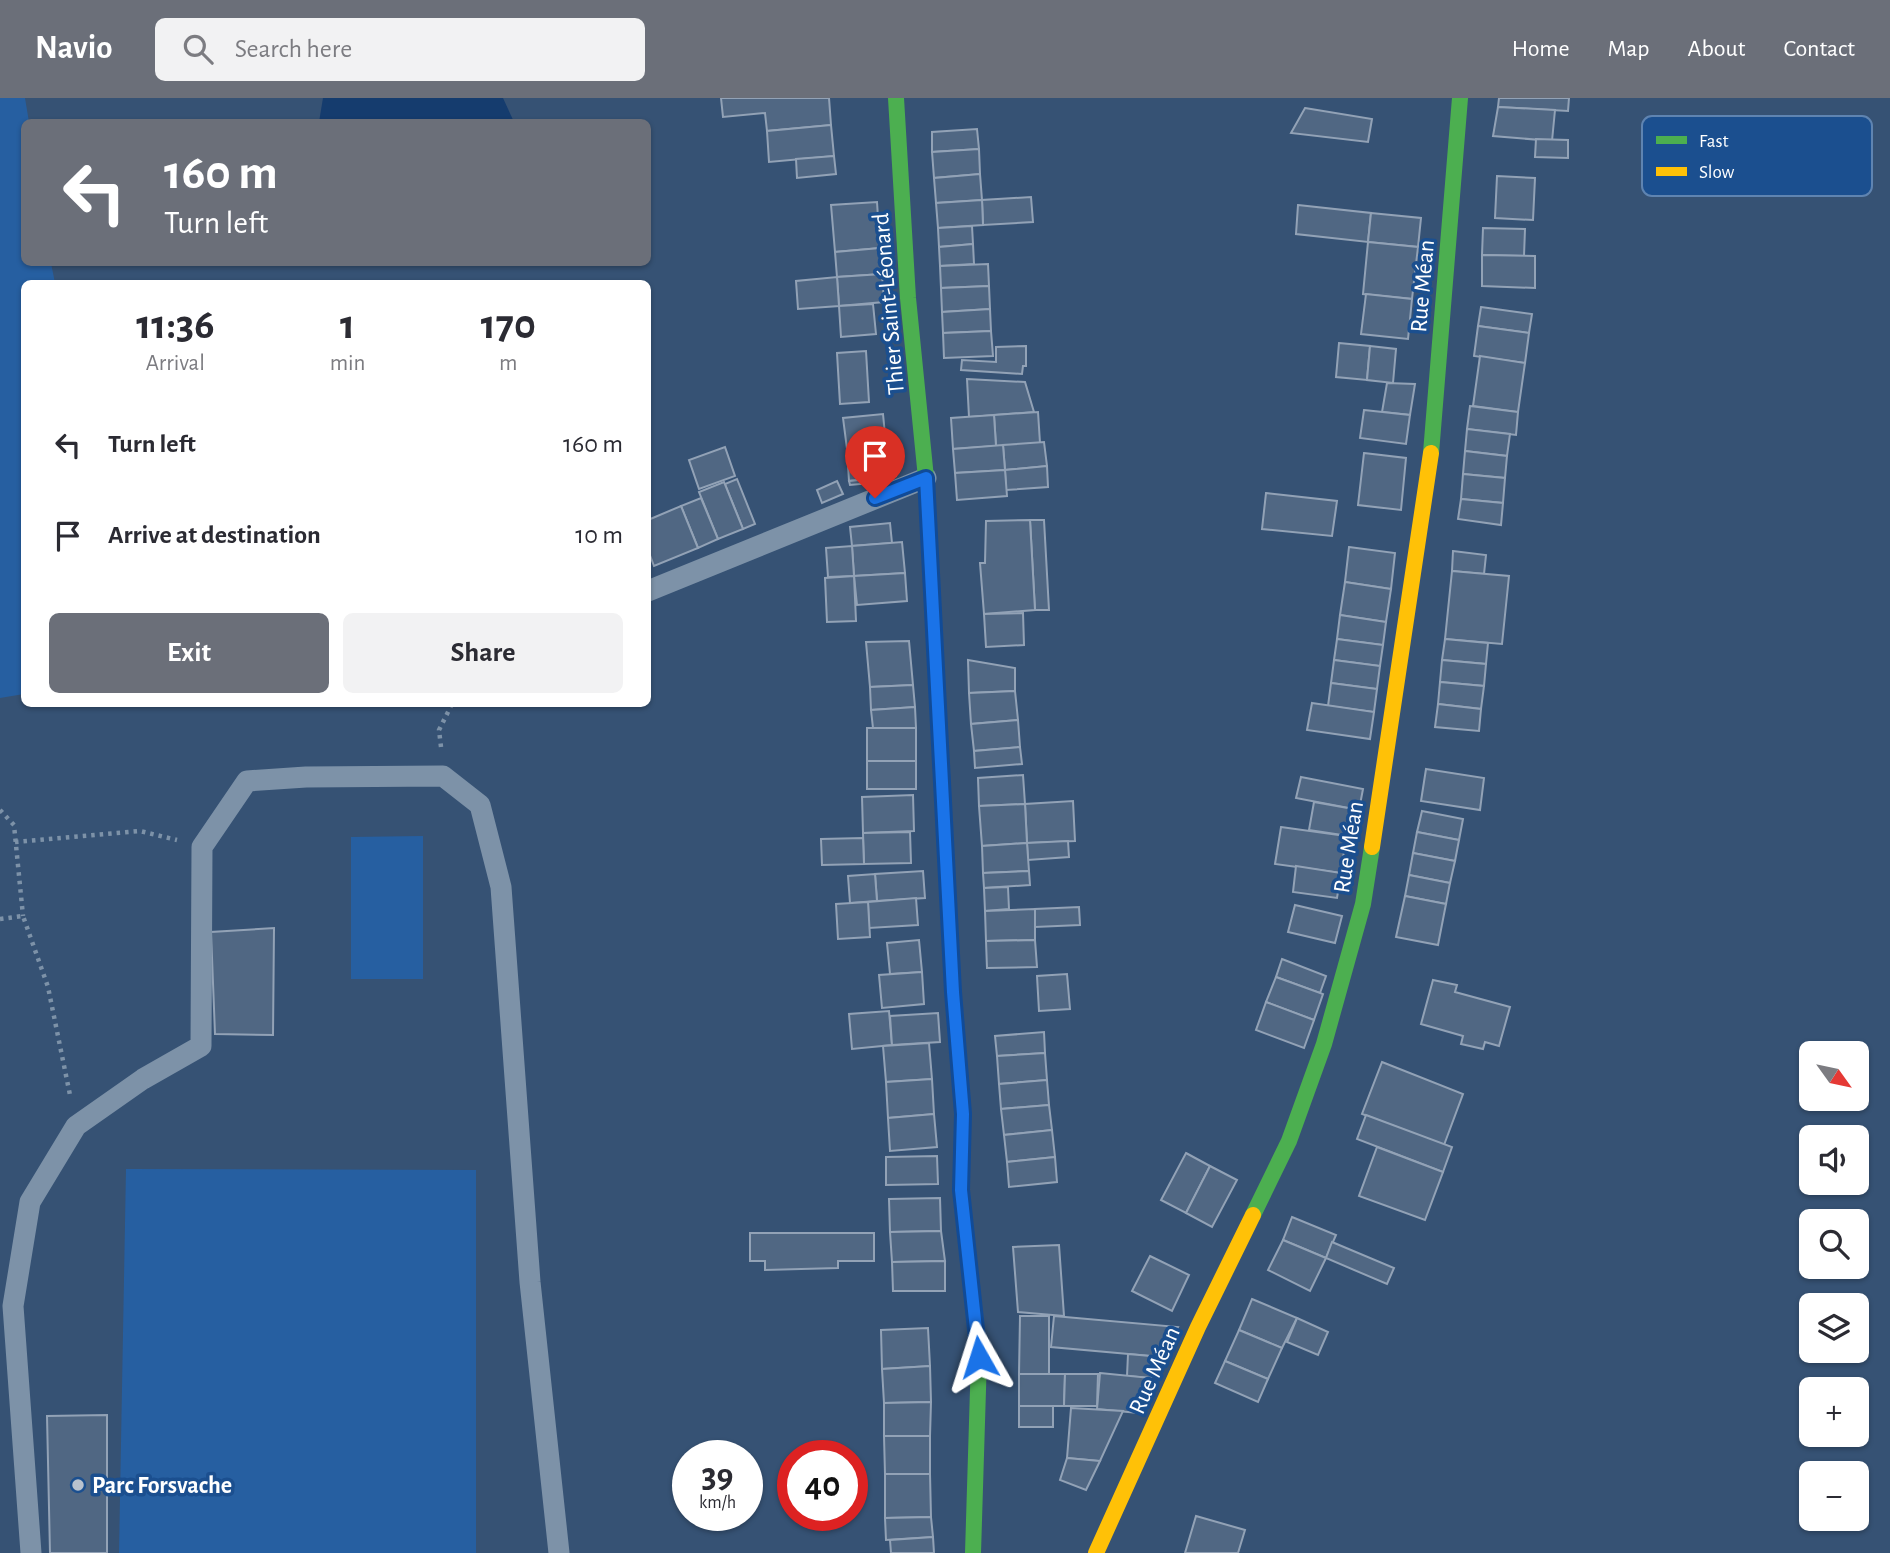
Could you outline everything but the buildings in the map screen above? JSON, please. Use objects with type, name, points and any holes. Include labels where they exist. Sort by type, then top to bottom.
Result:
[{"type":"street","name":"Thier Saint-Léonard","points":[[896,98],[908,298],[926,478],[953,992],[963,1114],[961,1190],[979,1357],[974,1553]]},
{"type":"street","name":"Rue Méan","points":[[1096,1553],[1198,1327],[1289,1141],[1324,1044],[1363,904],[1429,477],[1460,98]]},
{"type":"lane","points":[[651,590],[926,478]]},
{"type":"lane","points":[[31,1553],[13,1306],[30,1202],[76,1126],[144,1079],[201,1046],[202,846],[247,781],[306,777],[443,776],[480,805],[501,887],[530,1282],[559,1553]]},
{"type":"path","points":[[443,776],[439,730],[450,707]]},
{"type":"path","points":[[0,810],[14,825],[23,916],[48,987],[76,1126]]},
{"type":"path","points":[[15,842],[140,831],[202,846]]},
{"type":"path","points":[[0,919],[23,916]]},
{"type":"shaded area","points":[[0,98],[25,98],[28,119],[21,119],[21,266],[52,266],[54,280],[21,280],[21,694],[0,698]]},
{"type":"shaded area","points":[[323,98],[503,98],[513,119],[320,119]]},
{"type":"shaded area","points":[[423,836],[423,979],[351,979],[351,837]]},
{"type":"shaded area","points":[[126,1169],[476,1170],[476,1553],[119,1553]]},
{"type":"traffic: fast","points":[[896,98],[908,298],[926,478],[934,628]]},
{"type":"traffic: fast","points":[[1431,453],[1460,98]]},
{"type":"traffic: fast","points":[[1253,1215],[1289,1141],[1324,1044],[1363,904],[1372,847]]},
{"type":"traffic: fast","points":[[963,1211],[979,1357],[973,1553]]},
{"type":"traffic: slow","points":[[1372,847],[1431,453]]},
{"type":"traffic: slow","points":[[934,628],[953,992],[963,1114],[963,1211]]},
{"type":"traffic: slow","points":[[1096,1553],[1198,1327],[1253,1215]]},
{"type":"place","name":"Parc Forsvache","points":[[78,1485]]},
{"type":"route","points":[[875,498],[926,478],[953,992],[963,1114],[961,1190],[979,1357]]}]
